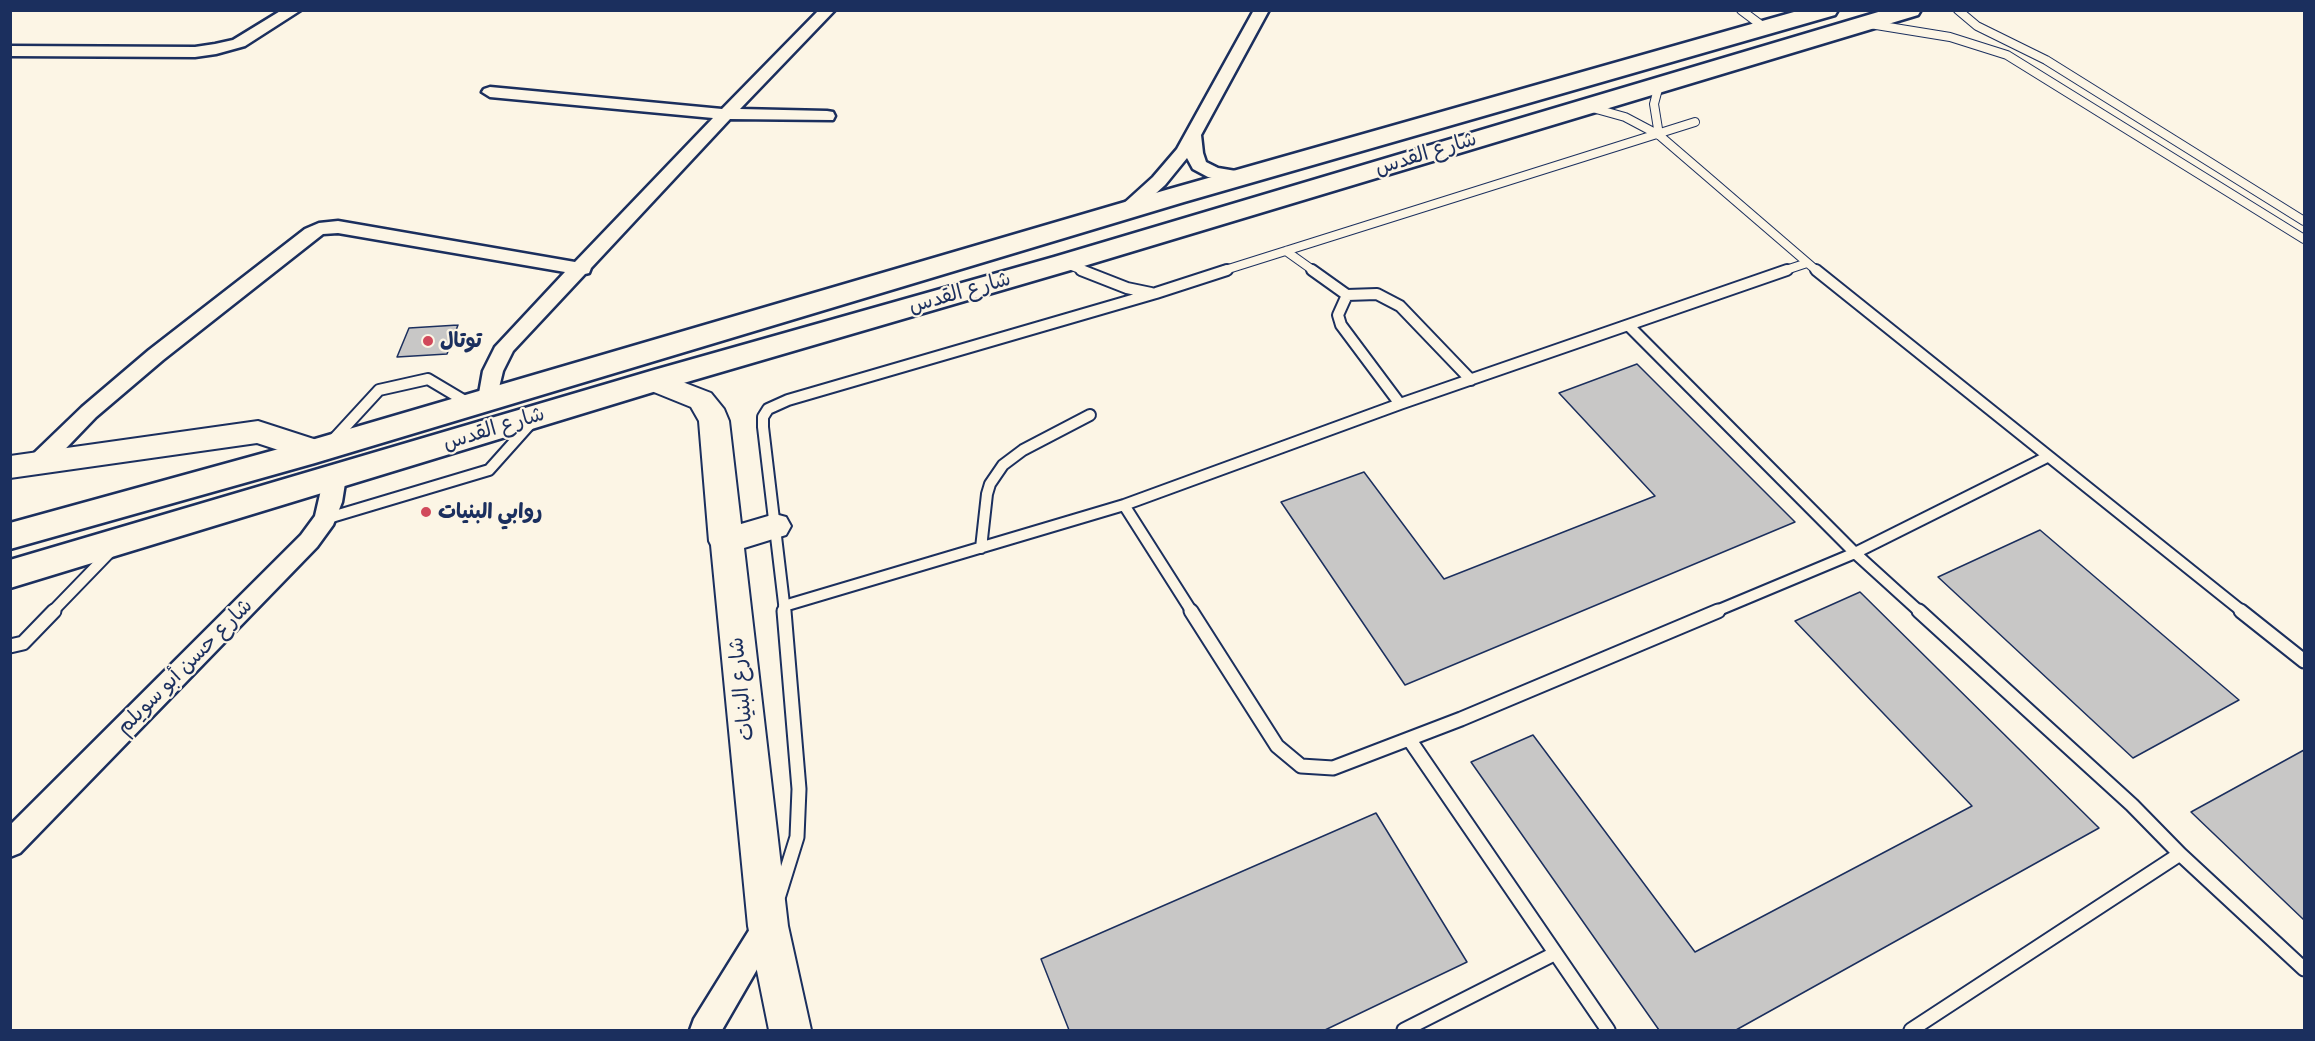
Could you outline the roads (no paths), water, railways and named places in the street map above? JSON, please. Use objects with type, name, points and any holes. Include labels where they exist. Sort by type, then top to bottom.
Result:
[{"type":"highway","name":"شارع القدس","points":[[10,536],[320,449],[1127,210],[1827,10]]},
{"type":"highway","name":"شارع القدس","points":[[10,574],[1910,10]]},
{"type":"main road","name":"شارع البنيات","points":[[654,381],[701,400],[709,409],[714,422],[768,926],[790,1030]]},
{"type":"main road","points":[[24,465],[258,432],[320,449]]},
{"type":"main road","points":[[725,541],[775,526]]},
{"type":"street","points":[[10,51],[195,52],[216,49],[238,43],[294,10]]},
{"type":"street","points":[[479,401],[505,347],[828,10]]},
{"type":"street","points":[[1127,210],[1159,181],[1193,136],[1262,10]]},
{"type":"street","points":[[490,92],[726,114],[827,116]]},
{"type":"street","points":[[1193,136],[1194,153],[1199,165],[1214,173],[1242,177]]},
{"type":"street","points":[[24,465],[156,355],[311,233],[320,229],[338,227],[582,269]]},
{"type":"street","name":"شارع حسن أبو سويلم","points":[[10,844],[309,541],[326,519],[334,477]]},
{"type":"street","points":[[705,1030],[768,926]]},
{"type":"lane","points":[[1741,10],[1765,28]]},
{"type":"lane","points":[[1958,10],[1977,26],[2046,60],[2304,221]]},
{"type":"lane","points":[[1867,23],[1950,37],[2007,55],[2304,239]]},
{"type":"lane","points":[[1659,85],[1654,114],[1659,135]]},
{"type":"lane","points":[[1585,106],[1625,117],[1659,135],[1807,263],[2304,661]]},
{"type":"lane","points":[[768,926],[790,861],[799,820],[799,789],[784,606],[763,417],[768,409],[777,403],[1156,293],[1695,122]]},
{"type":"lane","points":[[1286,251],[1347,295],[1377,294],[1400,306],[1471,380]]},
{"type":"lane","points":[[1064,263],[1127,288],[1156,293]]},
{"type":"lane","points":[[784,606],[1124,505],[1400,405],[1807,263]]},
{"type":"lane","points":[[1347,295],[1338,315],[1341,324],[1400,405]]},
{"type":"lane","points":[[1629,326],[1855,554],[2132,805],[2180,854],[2304,969]]},
{"type":"lane","points":[[320,449],[379,390],[428,379],[479,401]]},
{"type":"lane","points":[[981,548],[987,494],[990,484],[1003,465],[1023,450],[1090,415]]},
{"type":"lane","points":[[326,519],[489,470],[537,416]]},
{"type":"lane","points":[[1124,505],[1277,746],[1301,766],[1333,768],[1855,554],[2047,457]]},
{"type":"lane","points":[[10,646],[23,643],[121,540]]},
{"type":"lane","points":[[1409,738],[1554,954],[1608,1030]]},
{"type":"lane","points":[[1911,1030],[2180,854]]},
{"type":"lane","points":[[1404,1030],[1554,954]]},
{"type":"place","name":"توتال","points":[[428,341]]},
{"type":"place","name":"روابي البنيات","points":[[426,512]]}]
